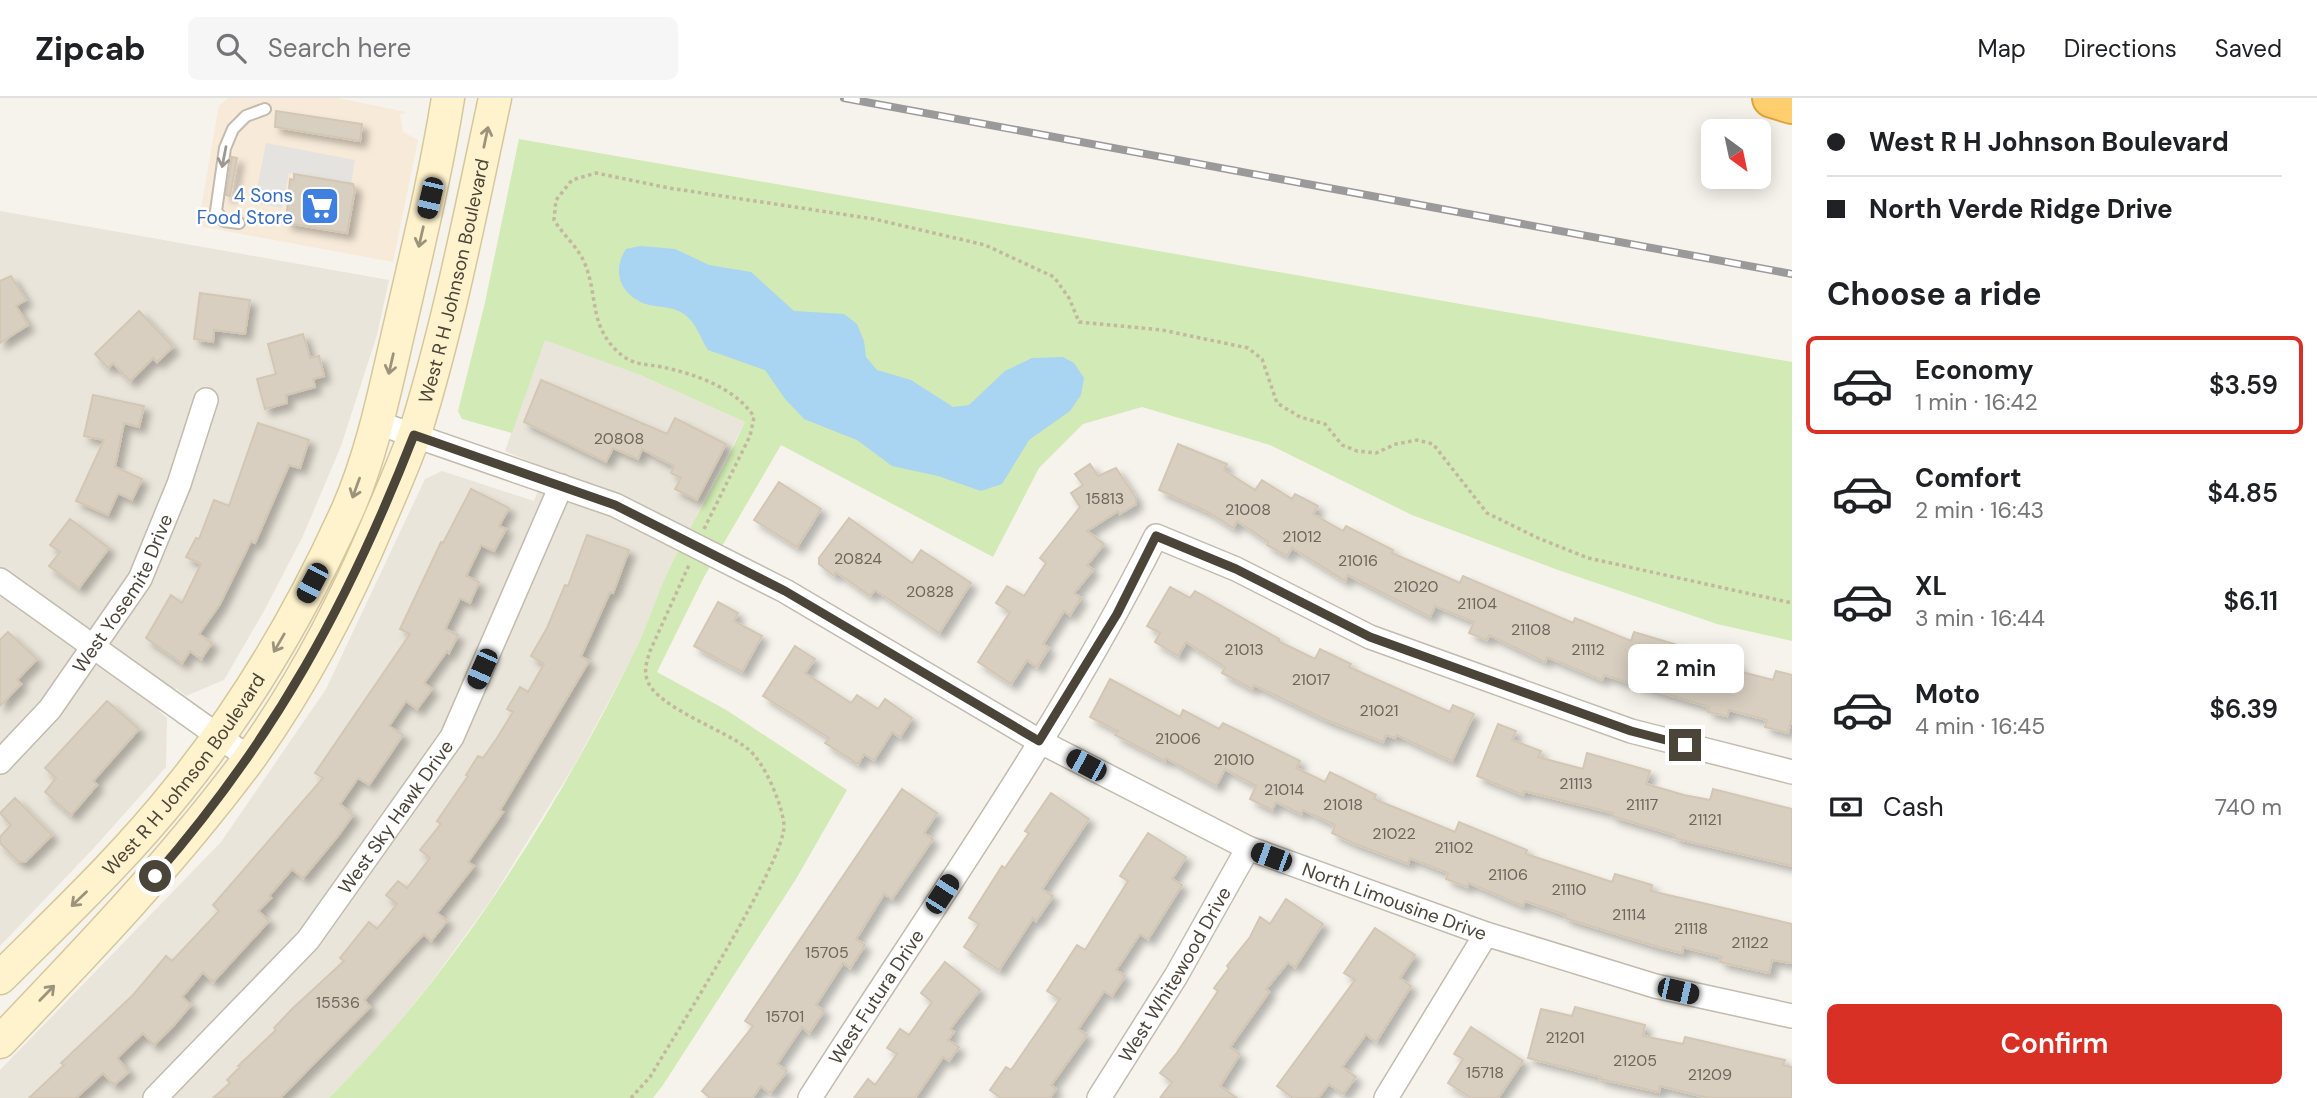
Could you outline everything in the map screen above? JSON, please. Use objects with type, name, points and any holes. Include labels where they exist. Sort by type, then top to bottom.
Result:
[{"type":"highway","points":[[1772,98],[1792,104]]},
{"type":"main road","name":"West R H Johnson Boulevard","points":[[0,978],[139,837],[219,736],[279,645],[312,583],[348,508],[378,423],[436,166],[448,98]]},
{"type":"main road","name":"West R H Johnson Boulevard","points":[[0,1042],[116,922],[250,758],[300,680],[341,606],[414,435],[449,310],[495,98]]},
{"type":"main road","points":[[436,166],[478,176]]},
{"type":"street","name":"West Yosemite Drive","points":[[0,762],[50,709],[139,579],[178,484],[205,400]]},
{"type":"street","name":"North Limousine Drive","points":[[378,423],[615,505],[785,591],[1039,741],[1248,848],[1486,934],[1655,986],[1792,1016]]},
{"type":"street","name":"West Sky Hawk Drive","points":[[155,1098],[308,940],[452,737],[561,486]]},
{"type":"street","name":"West Futura Drive","points":[[810,1098],[1039,741],[1117,614],[1156,536],[1236,569],[1370,637],[1631,731],[1792,772]]},
{"type":"street","points":[[0,580],[95,645],[250,758]]},
{"type":"street","name":"West Whitewood Drive","points":[[1099,1098],[1176,976],[1248,848]]},
{"type":"street","points":[[1386,1098],[1486,934]]},
{"type":"lane","points":[[239,223],[224,221],[216,211],[225,148],[239,122],[265,109]]},
{"type":"path","points":[[631,1098],[650,1077],[758,891],[777,853],[784,825],[763,765],[748,748],[664,699],[647,681],[646,663],[650,651],[722,488],[750,436],[754,417],[744,402],[712,384],[679,371],[637,365],[618,353],[604,335],[594,314],[586,267],[579,251],[554,220],[556,200],[572,180],[596,173],[670,188],[874,219],[985,246],[1054,277],[1079,322],[1162,330],[1248,348],[1262,359],[1277,403],[1300,417],[1325,424],[1342,445],[1376,453],[1396,444],[1417,440],[1433,444],[1487,513],[1538,538],[1588,558],[1792,603]]},
{"type":"shaded area","points":[[229,98],[338,98],[406,112],[400,115],[403,132],[418,140],[393,262],[198,226],[219,105]]},
{"type":"shaded area","points":[[266,143],[355,160],[351,184],[289,173],[282,208],[254,203]]},
{"type":"shaded area","points":[[0,211],[389,280],[377,335],[341,446],[303,536],[224,680],[186,696],[176,688],[159,711],[167,718],[166,767],[93,849],[0,946]]},
{"type":"shaded area","points":[[545,339],[640,375],[745,422],[670,567],[636,650],[575,764],[491,900],[435,977],[376,1051],[329,1098],[0,1098],[0,1070],[221,842],[326,689],[425,479],[442,471],[534,501],[547,469],[505,451]]},
{"type":"green space","points":[[519,139],[1792,362],[1792,641],[1717,624],[1558,570],[1412,515],[1270,445],[1142,407],[1083,424],[1039,468],[993,557],[781,445],[704,577],[657,672],[728,711],[847,790],[796,879],[663,1085],[653,1098],[329,1098],[376,1049],[420,997],[500,887],[537,829],[572,770],[635,651],[672,563],[745,422],[640,375],[545,340],[512,433],[462,419],[458,411],[484,307]]},
{"type":"water","points":[[640,246],[675,249],[709,265],[751,272],[794,311],[844,314],[857,324],[864,341],[866,357],[877,370],[911,380],[953,407],[969,405],[1005,371],[1032,358],[1063,357],[1074,363],[1084,378],[1081,395],[1070,411],[1029,440],[1002,484],[981,491],[938,476],[892,466],[857,440],[804,419],[785,399],[765,370],[708,350],[695,326],[684,314],[642,303],[630,295],[620,277],[620,263],[626,249]]},
{"type":"building","points":[[276,111],[362,124],[360,141],[275,127]]},
{"type":"building","points":[[232,157],[237,158],[230,196],[226,195]]},
{"type":"building","name":"4 Sons Food Store","points":[[294,174],[353,184],[355,189],[347,233],[286,223],[290,179],[294,180]]},
{"type":"building","points":[[11,276],[26,300],[16,306],[28,325],[0,343],[0,281]]},
{"type":"building","points":[[200,293],[250,300],[245,334],[214,330],[213,342],[194,339]]},
{"type":"building","points":[[139,311],[173,347],[157,362],[153,358],[130,381],[113,363],[108,368],[95,354]]},
{"type":"building","points":[[303,334],[310,358],[319,356],[324,376],[313,379],[315,387],[286,395],[287,403],[265,409],[257,379],[276,374],[268,344]]},
{"type":"building","points":[[541,380],[667,434],[675,418],[726,444],[697,500],[675,489],[681,478],[671,473],[674,466],[642,449],[638,459],[613,448],[606,462],[524,422]]},
{"type":"building","points":[[93,395],[144,406],[139,427],[124,423],[115,467],[142,479],[132,500],[118,493],[108,515],[76,501],[104,440],[84,436]]},
{"type":"building","points":[[258,423],[309,440],[300,468],[289,465],[255,543],[251,541],[220,604],[199,634],[212,643],[201,659],[190,651],[182,663],[146,638],[171,595],[182,603],[201,564],[186,557],[196,538],[199,539],[214,500],[229,506]]},
{"type":"building","points":[[1178,444],[1227,464],[1224,470],[1255,490],[1262,480],[1292,499],[1295,494],[1318,506],[1313,514],[1343,531],[1346,526],[1393,550],[1392,553],[1460,583],[1463,576],[1573,623],[1575,618],[1631,641],[1634,632],[1684,647],[1683,652],[1739,665],[1738,671],[1773,680],[1776,671],[1792,675],[1792,717],[1788,733],[1765,727],[1767,720],[1729,710],[1727,716],[1708,712],[1709,707],[1604,675],[1602,680],[1547,657],[1545,662],[1489,635],[1487,640],[1469,633],[1474,622],[1435,606],[1430,617],[1348,575],[1345,581],[1292,548],[1287,556],[1267,545],[1268,542],[1237,521],[1233,528],[1208,512],[1159,490]]},
{"type":"building","points":[[1090,464],[1098,476],[1116,468],[1136,498],[1136,504],[1120,514],[1118,511],[1087,531],[1104,544],[1087,565],[1093,570],[1074,593],[1081,598],[1070,615],[1064,611],[1043,644],[1049,648],[1037,667],[1027,660],[1011,684],[978,662],[1010,612],[996,603],[1007,586],[1024,596],[1046,563],[1040,558],[1080,507],[1071,493],[1083,485],[1075,474]]},
{"type":"building","points":[[779,482],[821,509],[797,547],[754,520]]},
{"type":"building","points":[[471,489],[509,508],[499,526],[506,529],[494,551],[481,545],[466,576],[479,582],[470,603],[460,598],[445,629],[458,635],[449,653],[447,651],[424,683],[432,689],[417,709],[406,701],[389,726],[403,735],[369,785],[358,778],[340,804],[353,815],[338,836],[303,878],[292,869],[258,911],[269,921],[213,982],[203,972],[182,997],[191,1005],[174,1025],[154,1045],[143,1033],[117,1058],[129,1072],[114,1085],[103,1073],[76,1098],[29,1098],[64,1065],[61,1063],[133,995],[166,956],[172,961],[219,911],[213,905],[323,778],[315,773],[410,634],[400,629],[441,542],[443,543]]},
{"type":"building","points":[[849,518],[912,563],[921,550],[971,583],[939,633],[875,590],[870,596],[836,572],[834,576],[819,564],[819,558]]},
{"type":"building","points":[[70,519],[109,548],[79,588],[49,566],[60,552],[50,545]]},
{"type":"building","points":[[587,535],[629,550],[613,593],[610,592],[581,656],[589,661],[500,810],[503,812],[468,862],[474,866],[437,913],[447,921],[431,941],[424,934],[415,943],[364,1000],[370,1007],[280,1098],[213,1098],[230,1083],[227,1080],[240,1067],[238,1066],[276,1030],[274,1028],[292,1009],[344,961],[340,958],[369,922],[377,929],[397,904],[386,895],[398,881],[407,888],[430,858],[420,850],[441,824],[437,821],[468,776],[466,775],[478,756],[483,758],[497,738],[513,712],[507,709],[520,687],[528,692],[544,664],[531,656],[547,628],[565,585],[568,586]]},
{"type":"building","points":[[1170,587],[1190,598],[1195,591],[1279,639],[1278,641],[1315,659],[1320,649],[1351,664],[1349,667],[1450,712],[1453,705],[1474,714],[1452,761],[1397,735],[1395,738],[1386,735],[1383,742],[1324,719],[1254,685],[1252,689],[1222,673],[1225,667],[1186,642],[1178,656],[1155,642],[1160,633],[1147,626]]},
{"type":"building","points":[[718,602],[738,613],[734,621],[762,636],[742,672],[694,646]]},
{"type":"building","points":[[8,632],[37,659],[17,680],[21,684],[0,706],[0,640]]},
{"type":"building","points":[[795,646],[815,659],[805,673],[851,703],[857,695],[878,709],[885,699],[912,718],[900,737],[892,732],[874,760],[864,754],[858,764],[825,743],[829,738],[763,696]]},
{"type":"building","points":[[1110,679],[1180,717],[1183,710],[1219,729],[1223,723],[1300,761],[1296,768],[1325,782],[1330,772],[1376,795],[1374,799],[1455,832],[1459,822],[1527,850],[1526,854],[1612,882],[1615,874],[1652,885],[1651,891],[1792,924],[1792,963],[1772,960],[1769,973],[1720,962],[1722,957],[1683,947],[1682,953],[1658,947],[1565,918],[1566,915],[1525,901],[1523,906],[1469,883],[1467,887],[1446,879],[1448,873],[1410,858],[1408,864],[1332,833],[1335,825],[1303,810],[1301,814],[1276,802],[1272,810],[1250,799],[1256,786],[1225,769],[1216,786],[1166,758],[1165,761],[1115,735],[1118,731],[1090,717]]},
{"type":"building","points":[[107,701],[139,729],[93,781],[97,785],[71,815],[45,792],[56,778],[45,768]]},
{"type":"building","points":[[1498,724],[1516,731],[1512,740],[1541,751],[1538,757],[1583,769],[1587,753],[1650,771],[1646,784],[1684,795],[1710,800],[1713,789],[1792,809],[1792,866],[1674,838],[1675,835],[1612,816],[1613,813],[1524,791],[1523,795],[1477,776]]},
{"type":"building","points":[[902,789],[937,813],[924,833],[933,839],[892,899],[884,894],[856,939],[865,945],[850,968],[843,963],[816,1005],[824,1011],[809,1033],[802,1027],[777,1064],[787,1071],[770,1093],[761,1086],[752,1098],[710,1098],[702,1091],[753,1026],[745,1021]]},
{"type":"building","points":[[1051,793],[1089,819],[1042,889],[1053,896],[1036,921],[1033,918],[999,970],[964,947],[979,924],[969,918],[1002,866],[1005,868],[1029,833],[1025,831]]},
{"type":"building","points":[[15,798],[52,835],[25,862],[19,862],[0,843],[0,837],[11,825],[0,813]]},
{"type":"building","points":[[1148,833],[1186,857],[1172,879],[1182,885],[1148,939],[1140,934],[1116,970],[1125,976],[1112,996],[1104,991],[1078,1029],[1087,1035],[1051,1085],[1056,1089],[1050,1098],[1001,1098],[990,1090],[1006,1067],[1011,1070],[1060,999],[1047,991],[1077,945],[1085,950],[1128,881],[1120,876]]},
{"type":"building","points":[[1286,899],[1323,924],[1295,967],[1288,962],[1266,989],[1269,992],[1230,1047],[1240,1054],[1220,1086],[1237,1098],[1160,1098],[1172,1082],[1160,1073],[1218,991],[1214,988],[1229,968],[1227,966],[1250,937],[1260,917],[1270,924]]},
{"type":"building","points":[[1375,928],[1415,955],[1400,978],[1411,986],[1376,1042],[1366,1034],[1342,1067],[1356,1077],[1343,1094],[1329,1084],[1318,1098],[1293,1098],[1277,1086],[1355,980],[1344,973]]},
{"type":"building","points":[[945,962],[980,990],[950,1029],[954,1032],[948,1040],[959,1047],[949,1061],[943,1057],[915,1098],[854,1098],[868,1079],[875,1085],[897,1054],[887,1048],[900,1029],[909,1035],[932,1002],[921,993]]},
{"type":"building","points":[[1575,1007],[1645,1025],[1643,1036],[1683,1044],[1685,1037],[1785,1060],[1783,1065],[1792,1067],[1792,1098],[1709,1098],[1660,1086],[1659,1092],[1600,1079],[1601,1077],[1528,1058],[1541,1009],[1572,1016]]},
{"type":"building","points":[[1471,1027],[1523,1061],[1498,1098],[1471,1098],[1448,1083],[1463,1059],[1454,1054]]},
{"type":"railway","points":[[844,98],[1792,274]]},
{"type":"place","name":"4 Sons Food Store","points":[[320,206]]},
{"type":"route","points":[[155,876],[250,758],[300,680],[362,562],[414,435],[615,505],[785,591],[1039,741],[1117,614],[1156,536],[1236,569],[1370,637],[1631,731],[1685,745]]}]
